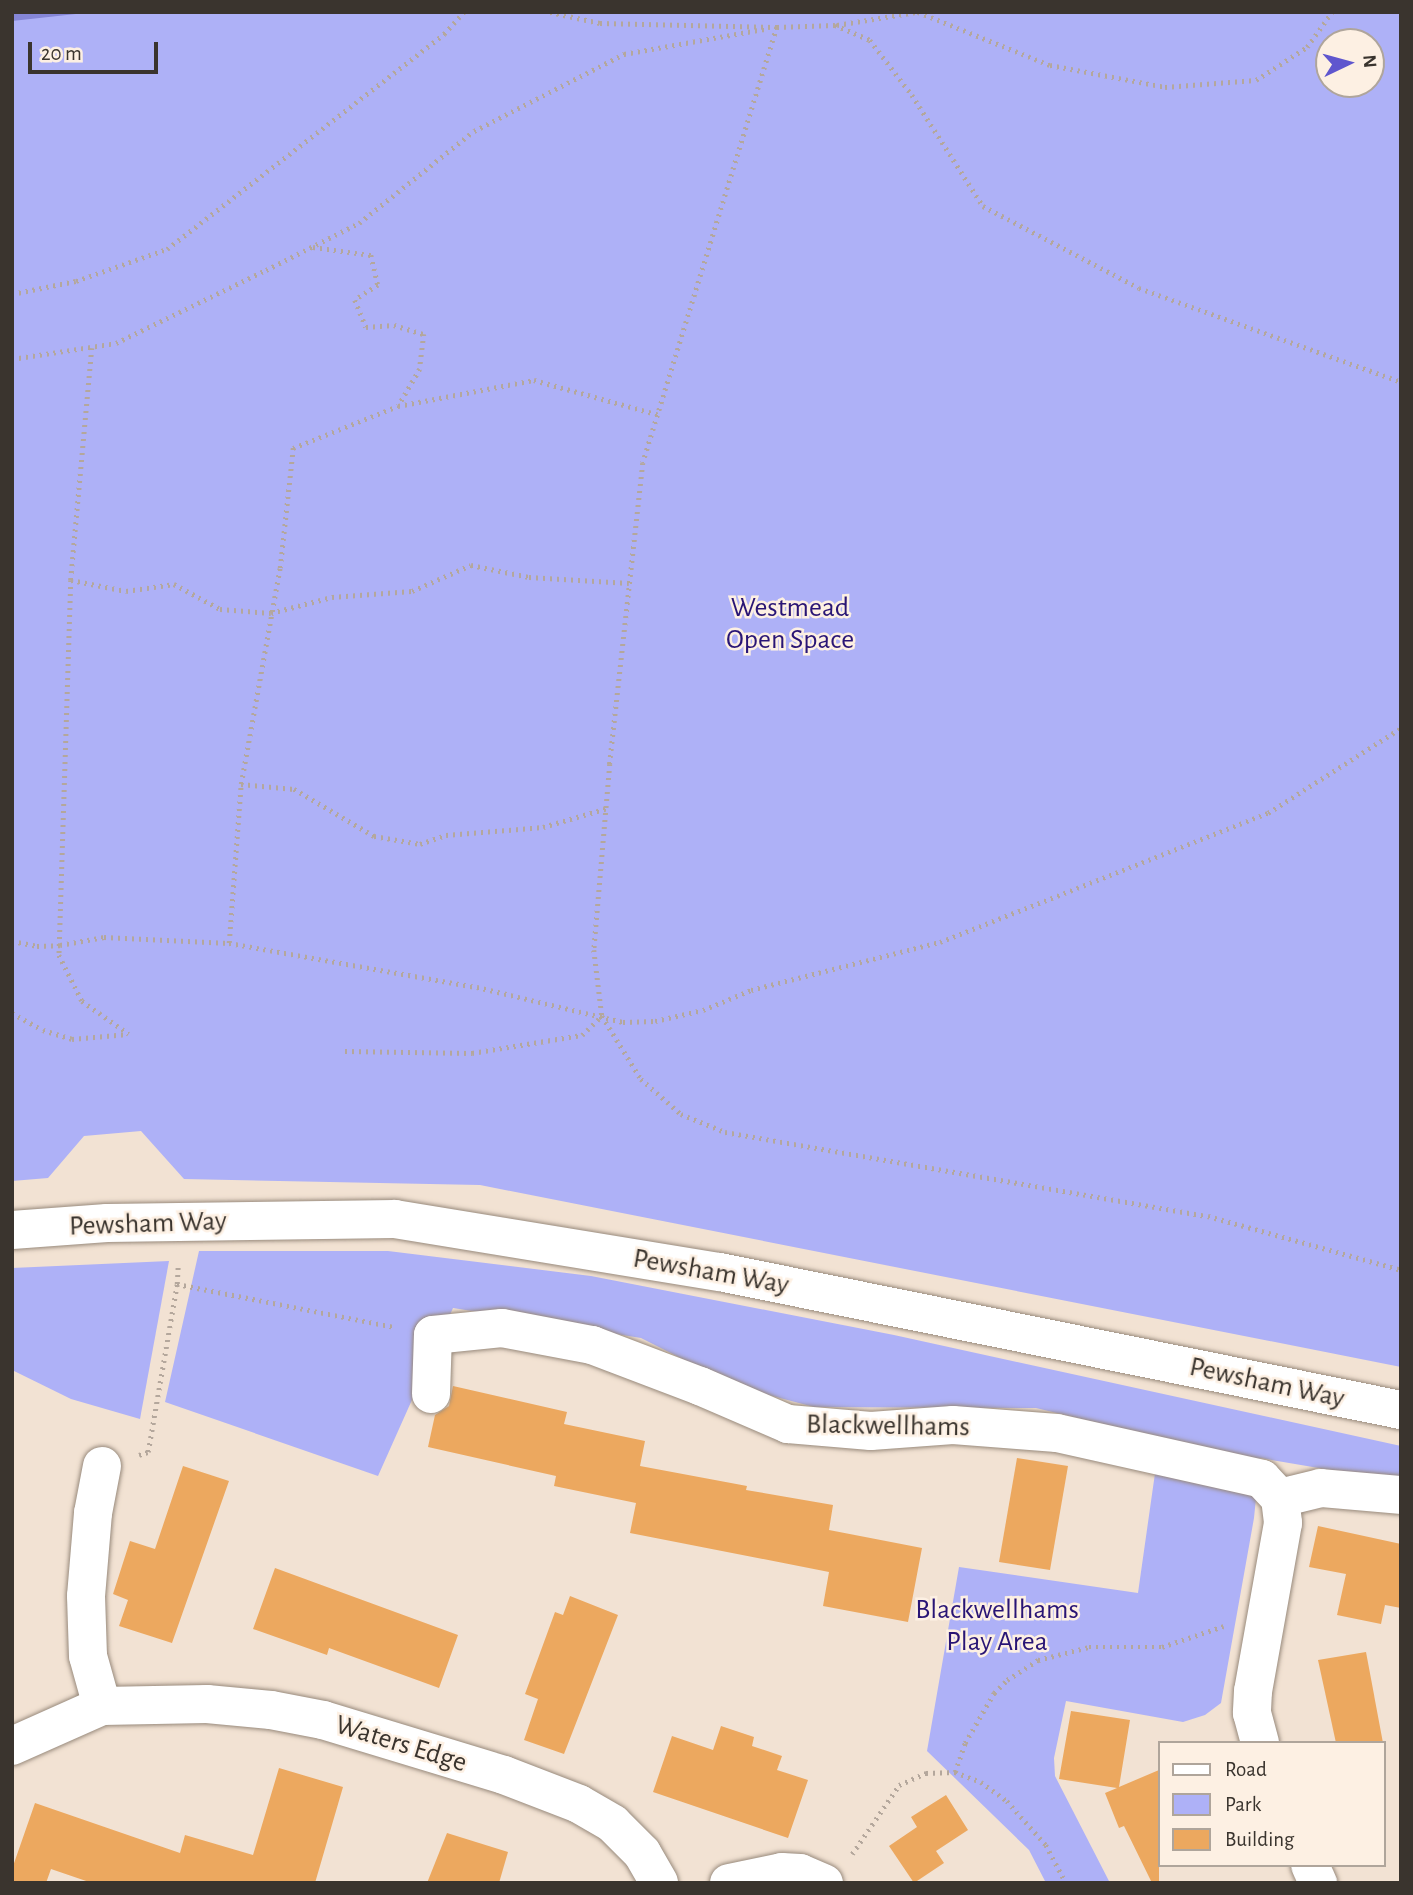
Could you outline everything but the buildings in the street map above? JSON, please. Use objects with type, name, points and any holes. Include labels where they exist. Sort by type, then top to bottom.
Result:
[{"type":"street","name":"Pewsham Way","points":[[12,1230],[107,1223],[396,1219],[720,1272],[1401,1410]]},
{"type":"street","name":"Blackwellhams","points":[[433,1335],[502,1328],[592,1345],[788,1423],[871,1431],[953,1425],[1057,1433],[1243,1473],[1269,1483],[1280,1498]]},
{"type":"street","points":[[431,1394],[433,1335]]},
{"type":"street","points":[[102,1466],[93,1513],[86,1597],[88,1656],[102,1706]]},
{"type":"street","points":[[1259,1741],[1252,1713],[1283,1523],[1280,1498],[1308,1489],[1329,1488],[1401,1495]]},
{"type":"street","name":"Waters Edge","points":[[12,1746],[102,1706],[183,1704],[271,1710],[323,1720],[504,1775],[579,1804],[613,1824],[642,1853],[659,1883]]},
{"type":"street","points":[[1311,1867],[1318,1883]]},
{"type":"street","points":[[729,1883],[782,1872],[836,1872]]},
{"type":"path","points":[[12,294],[76,281],[167,248],[444,34],[464,12]]},
{"type":"path","points":[[550,12],[600,23],[777,27],[835,25],[917,12],[1050,65],[1165,88],[1256,80],[1307,47],[1332,12]]},
{"type":"path","points":[[835,25],[870,40],[912,95],[983,206],[1139,288],[1401,382]]},
{"type":"path","points":[[12,359],[116,342],[311,247],[359,223],[474,131],[624,54],[777,27]]},
{"type":"path","points":[[777,27],[642,463],[594,950],[602,1016],[641,1079],[681,1114],[725,1132],[1208,1216],[1401,1269]]},
{"type":"path","points":[[311,247],[371,255],[378,285],[355,300],[366,327],[394,324],[424,334],[421,369],[398,406]]},
{"type":"path","points":[[12,1013],[43,1030],[72,1039],[129,1034],[82,1001],[59,954],[71,580],[92,348]]},
{"type":"path","points":[[229,943],[241,784],[280,568],[293,448],[398,406],[534,380],[659,415]]},
{"type":"path","points":[[71,580],[126,591],[174,584],[220,609],[271,613],[332,597],[412,591],[471,565],[529,577],[629,583]]},
{"type":"path","points":[[12,941],[37,946],[104,937],[229,943],[477,987],[623,1022],[655,1021],[703,1010],[751,990],[940,942],[1268,813],[1401,728]]},
{"type":"path","points":[[241,784],[294,789],[374,836],[420,844],[446,835],[543,827],[608,807]]},
{"type":"path","points":[[345,1051],[472,1053],[582,1035],[602,1016]]},
{"type":"path","points":[[102,1466],[148,1452],[177,1284],[433,1335]]},
{"type":"path","points":[[955,1772],[965,1743],[993,1693],[1007,1680],[1038,1660],[1089,1647],[1162,1647],[1224,1626],[1237,1625],[1264,1630]]},
{"type":"path","points":[[836,1872],[899,1785],[926,1773],[955,1772],[981,1782],[1007,1801],[1046,1845],[1066,1883]]},
{"type":"green space","name":"Westmead Open Space","points":[[12,12],[1401,12],[1401,1367],[480,1185],[184,1179],[141,1131],[84,1136],[48,1178],[12,1181]]},
{"type":"green space","name":"Blackwellhams Play Area","points":[[199,1251],[388,1251],[591,1276],[894,1335],[1401,1446],[1401,1482],[1260,1458],[1254,1518],[1221,1703],[1205,1715],[1183,1722],[1066,1701],[1054,1758],[1055,1776],[1110,1883],[1046,1883],[1029,1850],[927,1751],[959,1567],[1138,1593],[1160,1438],[1036,1408],[814,1407],[738,1387],[641,1338],[453,1308],[378,1476],[165,1402]]},
{"type":"green space","points":[[169,1261],[140,1419],[71,1399],[12,1370],[12,1268]]},
{"type":"shaded area","points":[[12,12],[94,12],[12,21]]}]
